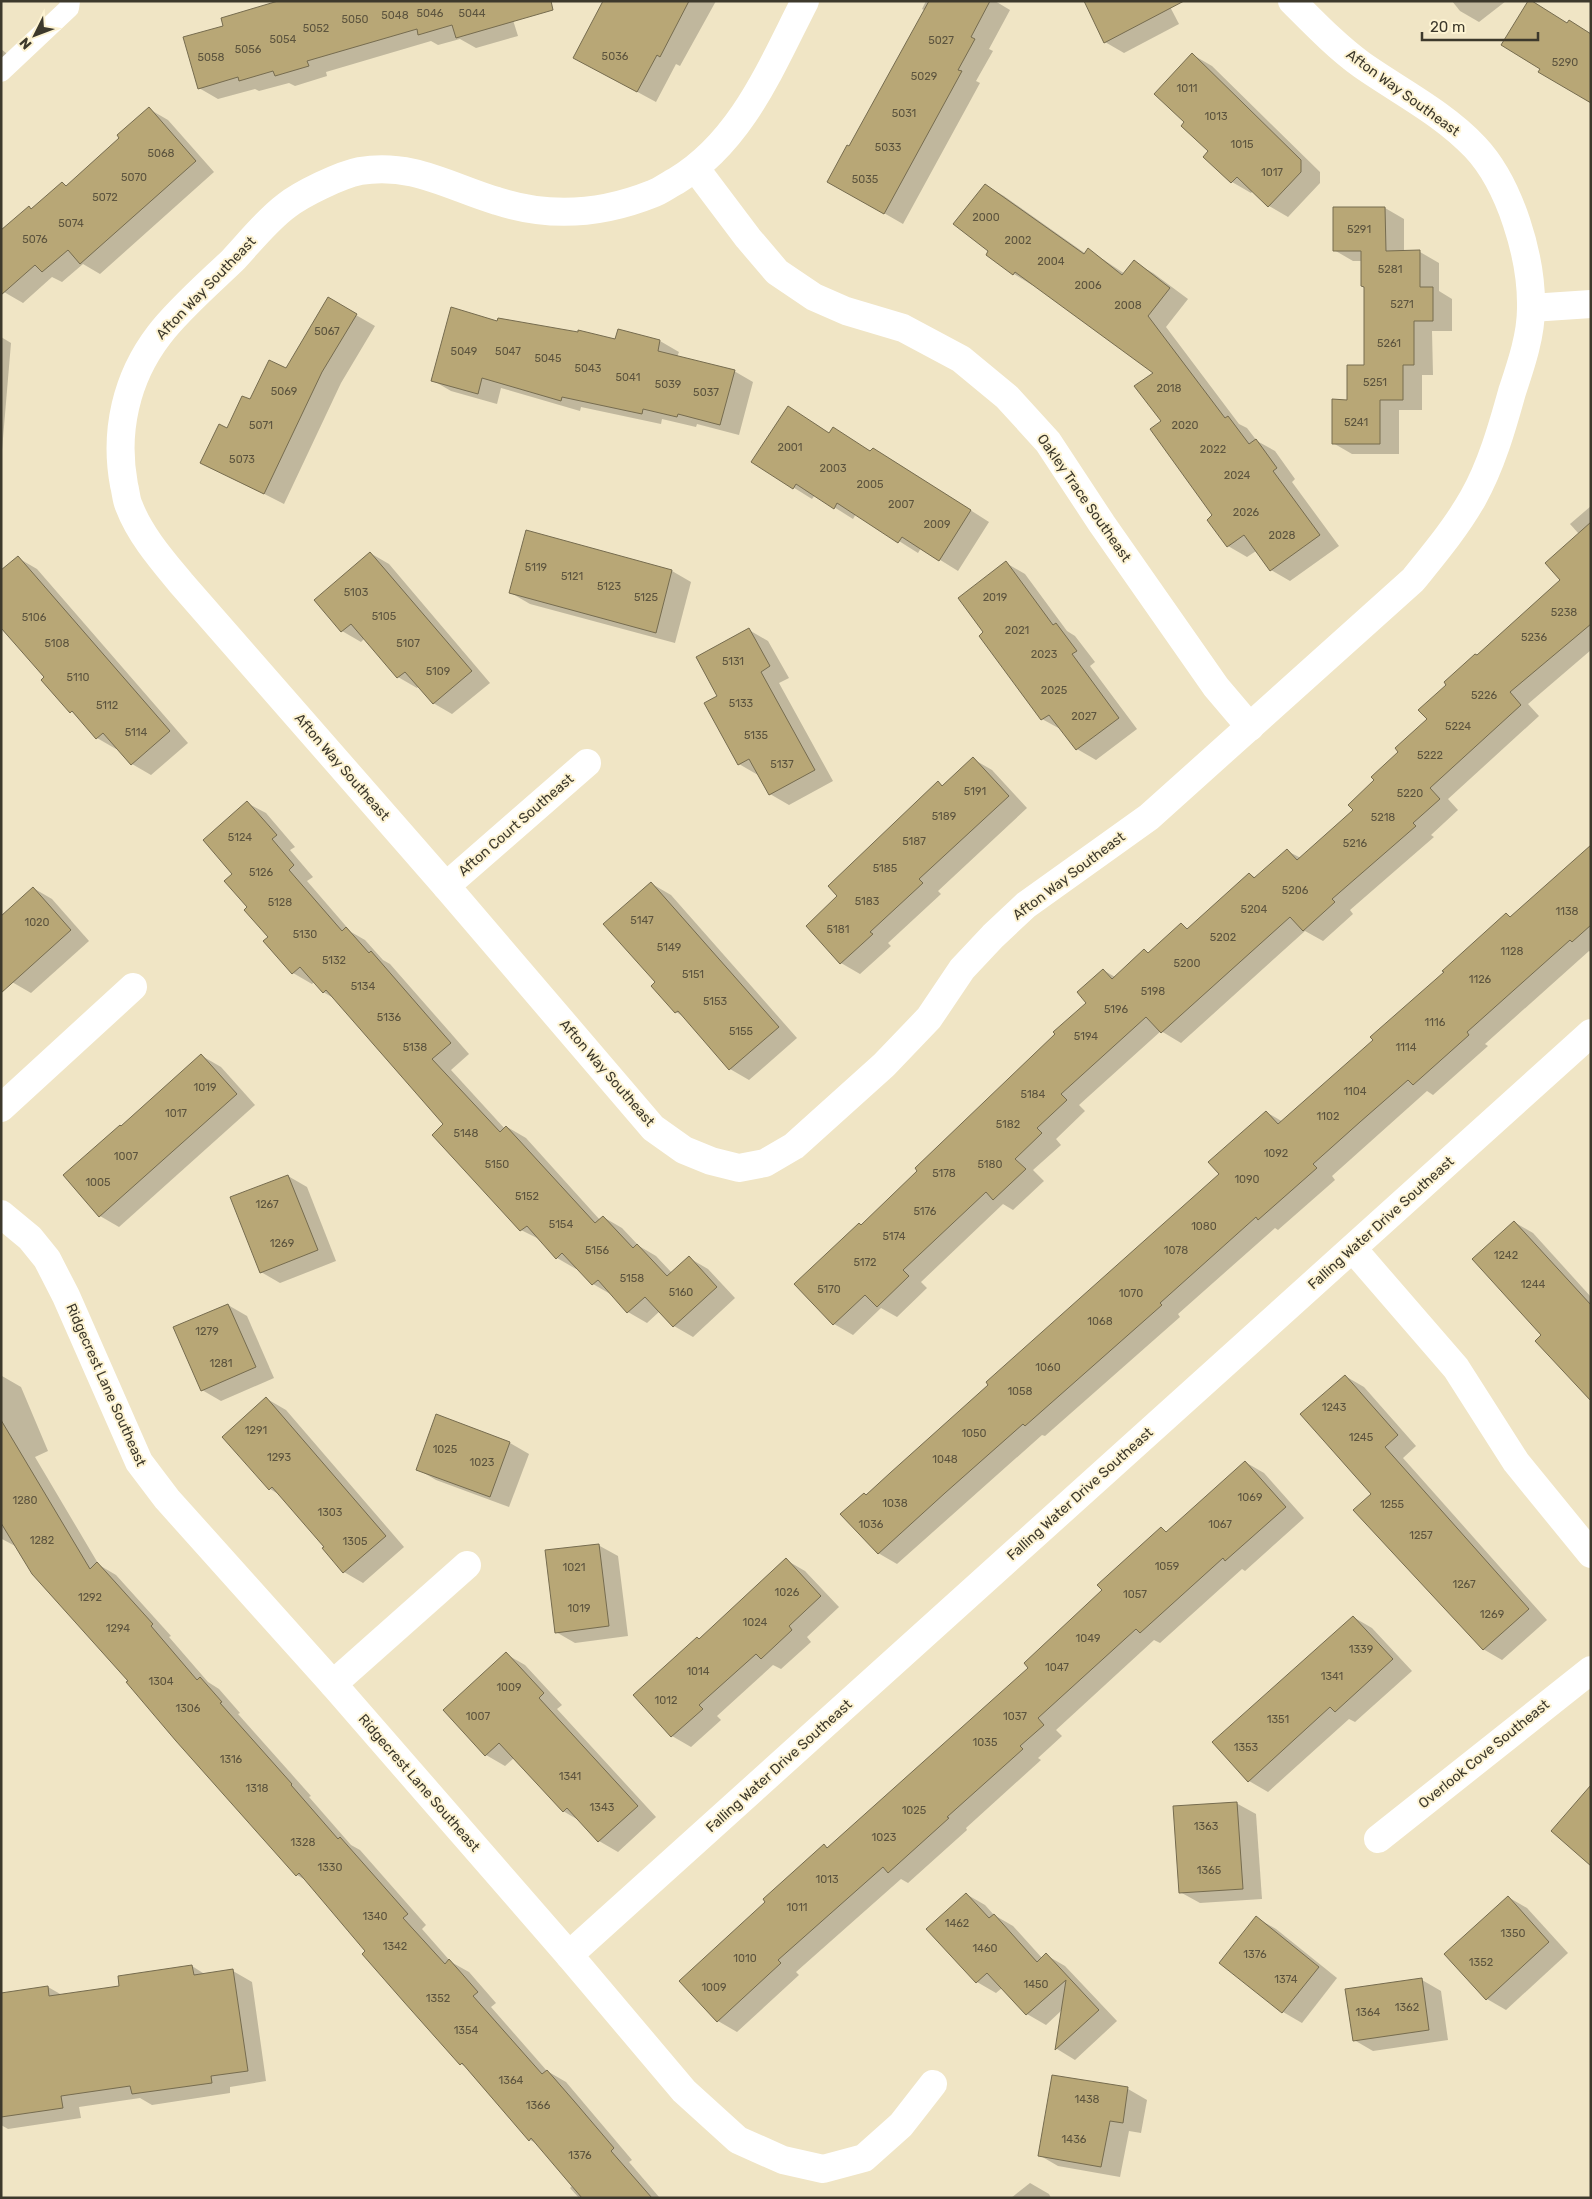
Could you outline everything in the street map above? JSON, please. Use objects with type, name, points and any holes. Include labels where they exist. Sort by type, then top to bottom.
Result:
[{"type":"street","name":"Afton Way Southeast","points":[[805,1],[756,96],[730,135],[696,169],[654,194],[616,205],[575,213],[537,211],[505,203],[452,183],[410,171],[363,171],[340,176],[286,206],[160,334],[146,355],[129,389],[122,427],[120,460],[129,506],[152,547],[181,583],[446,886],[653,1128],[684,1150],[711,1161],[739,1168],[765,1163],[794,1146],[884,1065],[928,1018],[962,970],[993,936],[1026,905],[1149,817],[1413,580],[1450,535],[1474,498],[1492,456],[1526,348],[1531,308],[1526,260],[1516,218],[1497,178],[1475,147],[1442,118],[1360,64],[1292,1]]},
{"type":"street","name":"Oakley Trace Southeast","points":[[696,169],[748,238],[777,272],[814,297],[846,311],[903,328],[961,359],[1007,397],[1048,442],[1102,524],[1216,686],[1250,727]]},
{"type":"street","points":[[1531,308],[1591,304]]},
{"type":"street","name":"Afton Court Southeast","points":[[446,886],[587,763]]},
{"type":"street","points":[[1,1108],[132,987]]},
{"type":"street","name":"Falling Water Drive Southeast","points":[[569,1955],[1591,1033]]},
{"type":"street","name":"Ridgecrest Lane Southeast","points":[[1,1214],[30,1238],[48,1259],[139,1462],[167,1499],[333,1684],[569,1955],[684,2092],[738,2140],[783,2160],[823,2169],[864,2158],[901,2125],[933,2084]]},
{"type":"street","points":[[1353,1248],[1456,1368],[1516,1462],[1591,1554]]},
{"type":"street","points":[[333,1684],[467,1564]]},
{"type":"street","name":"Overlook Cove Southeast","points":[[1378,1840],[1591,1670]]},
{"type":"lane","points":[[1,72],[69,8],[70,1]]},
{"type":"building","points":[[278,1],[551,1],[553,10],[456,38],[452,25],[418,35],[417,29],[307,61],[309,66],[275,76],[273,71],[239,81],[238,77],[198,89],[183,37],[223,26],[221,18]]},
{"type":"building","points":[[603,1],[689,1],[660,57],[657,55],[637,92],[573,58]]},
{"type":"building","points":[[929,1],[990,1],[971,37],[975,39],[958,70],[962,71],[884,214],[827,182]]},
{"type":"building","points":[[1084,1],[1184,1],[1104,43]]},
{"type":"building","points":[[1528,1],[1532,1],[1567,23],[1569,20],[1591,34],[1591,103],[1538,72],[1540,69],[1501,45]]},
{"type":"building","points":[[1192,53],[1301,160],[1301,172],[1268,207],[1237,177],[1231,183],[1203,157],[1208,151],[1181,126],[1184,122],[1154,94]]},
{"type":"building","points":[[149,107],[196,161],[80,264],[68,250],[42,272],[35,265],[1,295],[1,230],[29,206],[31,209],[62,182],[66,186],[119,138],[117,135]]},
{"type":"building","points":[[985,184],[1084,254],[1088,248],[1122,275],[1134,260],[1170,288],[1148,316],[1225,418],[1228,416],[1249,444],[1256,439],[1277,468],[1273,471],[1320,535],[1270,571],[1244,535],[1227,547],[1207,520],[1212,515],[1150,429],[1161,421],[1134,386],[1153,373],[1015,272],[1013,275],[986,255],[988,251],[953,224]]},
{"type":"building","points":[[1333,207],[1385,207],[1386,251],[1420,250],[1420,287],[1433,287],[1433,321],[1414,321],[1414,365],[1403,365],[1403,400],[1380,400],[1380,444],[1332,444],[1332,399],[1347,400],[1347,365],[1364,365],[1364,287],[1361,286],[1361,251],[1333,251]]},
{"type":"building","points":[[328,297],[357,314],[322,372],[264,494],[200,463],[219,424],[227,428],[242,396],[250,399],[269,360],[286,368]]},
{"type":"building","points":[[451,307],[497,321],[498,318],[578,332],[578,330],[615,339],[618,329],[660,340],[658,351],[735,370],[720,425],[678,414],[677,417],[643,409],[642,414],[562,397],[561,401],[482,378],[478,394],[431,381]]},
{"type":"building","points":[[788,406],[829,433],[833,427],[870,451],[873,448],[971,510],[939,561],[902,537],[898,543],[837,503],[834,509],[796,484],[793,489],[751,462]]},
{"type":"building","points":[[1591,522],[1591,624],[1510,692],[1521,705],[1430,788],[1440,799],[1413,823],[1416,826],[1332,899],[1335,902],[1303,931],[1290,917],[1161,1033],[1146,1017],[1061,1094],[1067,1100],[1037,1128],[1042,1133],[1015,1159],[1026,1169],[993,1200],[986,1192],[903,1270],[909,1276],[877,1307],[865,1295],[833,1325],[794,1284],[859,1223],[861,1225],[917,1171],[915,1168],[1055,1034],[1053,1032],[1086,1003],[1077,992],[1103,969],[1112,979],[1144,949],[1148,953],[1181,923],[1187,929],[1249,873],[1254,878],[1287,849],[1297,860],[1353,810],[1348,805],[1374,780],[1371,777],[1398,752],[1395,748],[1427,719],[1418,710],[1446,685],[1444,682],[1475,654],[1477,655],[1560,580],[1545,563]]},
{"type":"building","points":[[526,530],[672,570],[656,633],[509,593]]},
{"type":"building","points":[[370,552],[472,671],[433,704],[405,672],[397,678],[351,624],[341,632],[314,600]]},
{"type":"building","points":[[18,556],[170,731],[131,765],[103,733],[96,739],[72,711],[70,713],[41,680],[44,677],[1,628],[1,570]]},
{"type":"building","points":[[1006,561],[1053,625],[1056,623],[1077,651],[1072,654],[1119,718],[1076,750],[1049,715],[1041,720],[979,636],[983,632],[958,598]]},
{"type":"building","points":[[749,628],[770,666],[761,672],[815,770],[769,795],[749,759],[738,765],[704,703],[717,696],[696,657]]},
{"type":"building","points":[[973,757],[1009,796],[919,879],[923,883],[870,932],[873,934],[840,964],[806,926],[837,896],[828,886],[938,781],[942,786]]},
{"type":"building","points":[[247,801],[277,835],[272,839],[294,865],[289,870],[342,931],[346,927],[369,953],[371,951],[451,1043],[432,1059],[500,1132],[506,1126],[595,1223],[603,1216],[633,1248],[637,1244],[667,1276],[689,1256],[717,1287],[673,1327],[645,1297],[627,1313],[598,1280],[592,1285],[562,1253],[556,1259],[527,1226],[520,1231],[432,1135],[443,1124],[326,990],[323,993],[300,967],[292,974],[263,941],[268,937],[244,910],[247,907],[224,881],[232,874],[203,840]]},
{"type":"building","points":[[1591,845],[1591,925],[1572,942],[1570,940],[1467,1032],[1469,1035],[1413,1085],[1408,1080],[1360,1122],[1313,1164],[1317,1168],[1258,1220],[1256,1217],[1160,1303],[1162,1305],[1025,1426],[1023,1424],[878,1554],[840,1514],[864,1493],[866,1495],[988,1385],[986,1382],[1219,1174],[1208,1162],[1266,1111],[1278,1124],[1373,1040],[1370,1037],[1444,972],[1442,971],[1506,913],[1510,917]]},
{"type":"building","points":[[651,882],[779,1027],[729,1070],[678,1011],[675,1013],[651,986],[655,982],[603,924]]},
{"type":"building","points":[[33,887],[71,930],[1,993],[1,916]]},
{"type":"building","points":[[201,1054],[237,1094],[99,1217],[63,1175]]},
{"type":"building","points":[[288,1175],[318,1250],[260,1273],[230,1197]]},
{"type":"building","points":[[1514,1221],[1591,1305],[1591,1401],[1535,1341],[1541,1335],[1472,1259]]},
{"type":"building","points":[[228,1304],[256,1367],[201,1391],[173,1327]]},
{"type":"building","points":[[1345,1375],[1398,1435],[1385,1447],[1529,1609],[1483,1650],[1353,1510],[1371,1494],[1300,1414]]},
{"type":"building","points":[[266,1397],[386,1536],[343,1573],[322,1548],[324,1547],[272,1487],[269,1490],[222,1437]]},
{"type":"building","points":[[436,1414],[510,1442],[490,1497],[416,1470]]},
{"type":"building","points":[[1,1420],[90,1569],[97,1562],[153,1624],[151,1626],[197,1680],[200,1677],[222,1702],[220,1703],[338,1839],[340,1837],[408,1914],[403,1918],[445,1964],[449,1959],[478,1992],[473,1996],[542,2074],[547,2070],[574,2101],[614,2148],[611,2151],[652,2198],[582,2198],[531,2138],[529,2141],[462,2063],[460,2065],[404,2002],[362,1954],[365,1951],[299,1873],[296,1876],[176,1741],[126,1682],[128,1681],[32,1574],[1,1523]]},
{"type":"building","points":[[1245,1461],[1286,1507],[1225,1561],[1223,1558],[1140,1633],[1136,1629],[1038,1718],[1044,1725],[1020,1746],[1023,1749],[888,1873],[883,1867],[778,1960],[781,1963],[717,2022],[679,1981],[765,1902],[763,1899],[824,1844],[827,1848],[1028,1668],[1024,1663],[1102,1590],[1097,1585],[1161,1527],[1166,1532]]},
{"type":"building","points":[[599,1544],[609,1626],[555,1633],[545,1550]]},
{"type":"building","points":[[786,1558],[821,1596],[789,1626],[792,1630],[761,1659],[756,1654],[699,1705],[703,1709],[671,1737],[633,1695],[697,1637],[699,1639]]},
{"type":"building","points":[[1353,1616],[1393,1659],[1335,1712],[1330,1707],[1248,1782],[1212,1742]]},
{"type":"building","points":[[506,1652],[544,1693],[539,1698],[638,1806],[598,1842],[567,1808],[563,1812],[499,1743],[485,1756],[443,1710]]},
{"type":"building","points":[[1591,1785],[1591,1866],[1551,1831]]},
{"type":"building","points":[[1237,1802],[1243,1889],[1179,1893],[1173,1806]]},
{"type":"building","points":[[966,1893],[989,1918],[994,1914],[1037,1962],[1046,1953],[1099,2010],[1055,2050],[1066,1980],[1026,2015],[987,1973],[976,1983],[926,1929]]},
{"type":"building","points":[[1508,1896],[1549,1942],[1486,2000],[1444,1954]]},
{"type":"building","points":[[1256,1916],[1319,1967],[1282,2013],[1219,1963]]},
{"type":"building","points":[[192,1965],[194,1975],[233,1969],[248,2071],[211,2076],[212,2083],[132,2094],[130,2086],[61,2096],[63,2108],[1,2117],[1,1993],[48,1986],[49,1996],[119,1986],[118,1976]]},
{"type":"building","points":[[1422,1978],[1429,2030],[1353,2041],[1345,1989]]},
{"type":"building","points":[[1052,2075],[1128,2087],[1123,2123],[1110,2121],[1101,2167],[1038,2156]]}]
